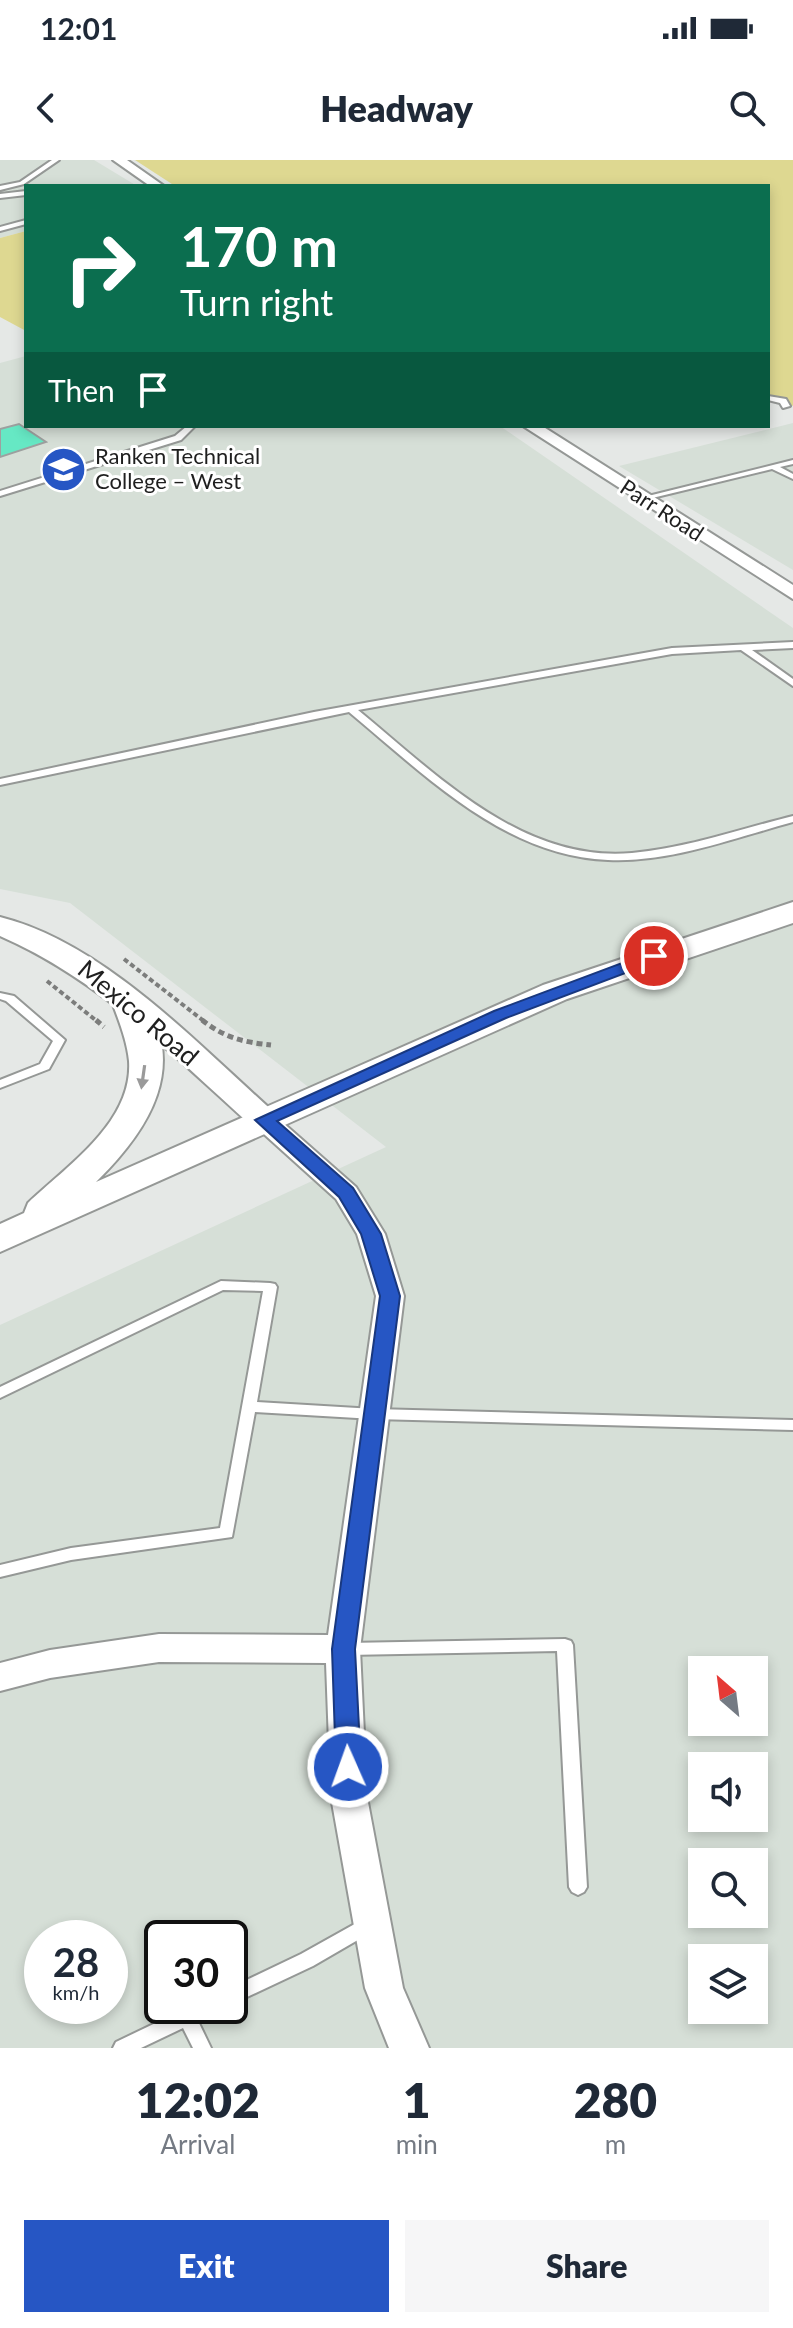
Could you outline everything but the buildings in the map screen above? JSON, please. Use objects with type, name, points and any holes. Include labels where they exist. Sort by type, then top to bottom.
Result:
[{"type":"main road","points":[[14,1232],[555,992],[793,912]]},
{"type":"main road","points":[[14,1232],[130,1118],[145,1081],[145,1053],[129,1002]]},
{"type":"street","points":[[119,160],[155,184]]},
{"type":"street","name":"Parr Road","points":[[534,428],[793,593]]},
{"type":"street","name":"Mexico Road","points":[[0,926],[71,957],[129,1002],[264,1120]]},
{"type":"street","points":[[264,1120],[346,1193],[371,1234],[390,1296],[343,1649],[349,1797],[384,1988],[409,2048]]},
{"type":"street","points":[[0,1677],[50,1664],[159,1648],[343,1649]]},
{"type":"lane","points":[[0,188],[22,183],[56,160]]},
{"type":"lane","points":[[0,196],[24,193]]},
{"type":"lane","points":[[0,229],[24,223]]},
{"type":"lane","points":[[770,398],[783,401],[786,406]]},
{"type":"lane","points":[[0,494],[178,438],[189,428]]},
{"type":"lane","points":[[644,498],[793,462]]},
{"type":"lane","points":[[774,467],[793,477]]},
{"type":"lane","points":[[0,782],[350,708],[672,651],[793,645]]},
{"type":"lane","points":[[742,647],[793,683]]},
{"type":"lane","points":[[350,708],[500,826],[556,852],[610,857],[672,848],[793,819]]},
{"type":"lane","points":[[0,996],[10,998],[59,1040],[45,1066],[0,1084]]},
{"type":"lane","points":[[0,1393],[221,1285],[270,1287],[227,1533],[71,1554],[0,1571]]},
{"type":"lane","points":[[250,1407],[374,1414],[793,1425]]},
{"type":"lane","points":[[343,1649],[565,1645],[578,1887]]},
{"type":"lane","points":[[248,1988],[307,1960],[372,1923]]},
{"type":"lane","points":[[122,2048],[172,2024]]},
{"type":"lane","points":[[190,2024],[202,2048]]},
{"type":"path","points":[[45,979],[87,1010],[110,1038]]},
{"type":"shaded area","points":[[0,160],[94,160],[134,184],[24,184],[24,232],[0,238]]},
{"type":"shaded area","points":[[135,160],[793,160],[793,406],[770,395],[770,184],[172,184]]},
{"type":"shaded area","points":[[24,232],[24,330],[0,317],[0,238]]},
{"type":"shaded area","points":[[24,357],[24,428],[503,428],[793,628],[793,2048],[0,2048],[0,1325],[386,1147],[70,903],[0,889],[0,363]]},
{"type":"shaded area","points":[[793,423],[793,570],[619,466]]},
{"type":"place","name":"Ranken Technical College – West","points":[[64,469]]},
{"type":"route","points":[[348,1767],[343,1649],[390,1296],[371,1234],[346,1193],[264,1120],[445,1038],[555,992],[654,956]]}]
